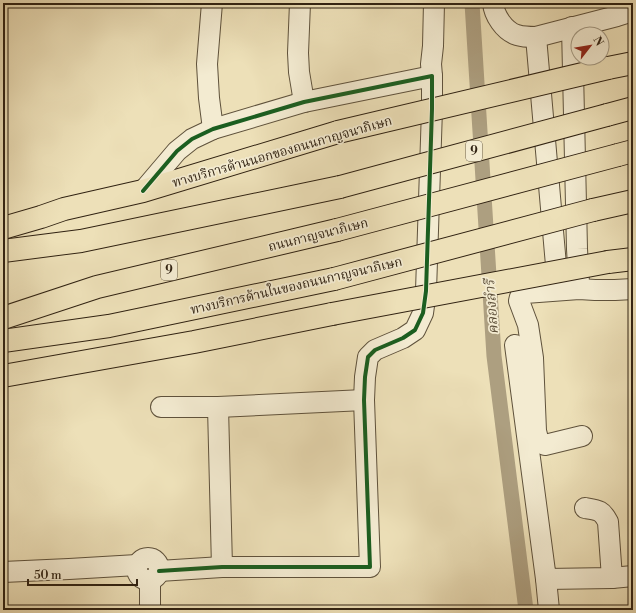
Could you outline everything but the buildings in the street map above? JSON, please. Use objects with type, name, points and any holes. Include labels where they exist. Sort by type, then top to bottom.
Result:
[{"type":"main road","name":"ทางบริการด้านนอกของถนนกาญจนาภิเษก","points":[[3,228],[41,217],[64,208],[143,191],[338,132],[633,63]]},
{"type":"main road","name":"9","points":[[3,251],[81,241],[340,187],[633,108]]},
{"type":"main road","name":"ถนนกาญจนาภิเษก","points":[[3,318],[97,287],[337,230],[625,153]]},
{"type":"main road","name":"ทางบริการด้านในของถนนกาญจนาภิเษก","points":[[3,341],[109,326],[334,279],[593,210],[633,201]]},
{"type":"main road","points":[[3,376],[194,342],[332,314],[608,262],[633,259]]},
{"type":"street","points":[[212,3],[207,64],[208,98],[213,129]]},
{"type":"street","points":[[300,3],[298,53],[299,72],[304,102]]},
{"type":"street","points":[[3,572],[69,570],[138,565],[137,571],[140,577],[146,580],[155,576],[222,567],[370,567],[364,400],[365,378],[368,357],[374,350],[403,338],[414,330],[423,314],[426,291],[434,3]]},
{"type":"street","points":[[493,3],[498,19],[505,28],[515,35],[536,37],[570,28]]},
{"type":"street","points":[[576,26],[633,11]]},
{"type":"street","points":[[536,37],[558,290]]},
{"type":"street","points":[[143,191],[177,151],[192,139],[213,129],[432,62]]},
{"type":"street","points":[[573,66],[579,289]]},
{"type":"street","points":[[582,436],[545,445],[540,443],[538,440],[533,358],[528,325],[519,301],[520,297],[525,293],[558,290],[633,288]]},
{"type":"street","points":[[515,345],[549,610]]},
{"type":"street","points":[[161,408],[218,407],[364,400]]},
{"type":"street","points":[[218,407],[222,567]]},
{"type":"street","points":[[585,508],[598,510],[604,514],[608,522],[612,578]]},
{"type":"street","points":[[150,610],[155,576]]},
{"type":"street","points":[[546,579],[612,578],[633,576]]},
{"type":"waterway","name":"คลองลำรี","points":[[472,3],[494,356],[526,610]]},
{"type":"cycle path","points":[[143,191],[177,151],[192,139],[213,129],[304,102],[432,76],[426,291],[423,313],[415,330],[403,338],[375,350],[368,357],[365,377],[364,400],[370,567],[222,567],[159,571]]}]
